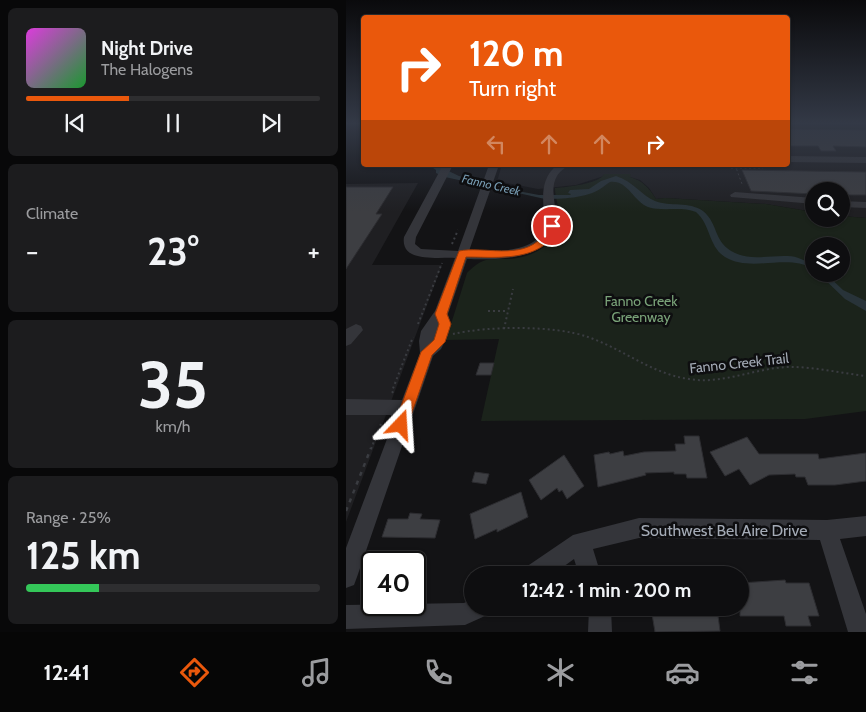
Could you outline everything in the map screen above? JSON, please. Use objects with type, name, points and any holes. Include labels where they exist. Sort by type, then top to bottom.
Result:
[{"type":"street","points":[[790,159],[866,160]]},
{"type":"street","points":[[447,167],[414,228],[409,244],[412,250],[419,253],[516,253],[536,246],[544,240],[552,226],[548,186],[550,177],[558,167]]},
{"type":"street","points":[[346,577],[427,352],[439,342],[445,324],[441,314],[493,167]]},
{"type":"street","points":[[735,195],[805,200]]},
{"type":"street","points":[[850,205],[866,206]]},
{"type":"street","points":[[346,407],[407,408]]},
{"type":"street","name":"Southwest Bel Aire Drive","points":[[547,566],[580,542],[639,528],[827,530],[866,526]]},
{"type":"street","points":[[827,530],[860,632]]},
{"type":"street","points":[[580,542],[587,566]]},
{"type":"street","points":[[346,617],[464,614]]},
{"type":"street","points":[[600,616],[600,632]]},
{"type":"path","points":[[736,167],[742,184]]},
{"type":"path","points":[[750,167],[763,168]]},
{"type":"path","points":[[738,172],[743,172]]},
{"type":"path","points":[[417,326],[445,261]]},
{"type":"path","points":[[504,329],[513,289]]},
{"type":"path","points":[[488,311],[508,311]]},
{"type":"path","name":"Fanno Creek Trail","points":[[451,335],[475,329],[559,331],[581,334],[657,370],[682,379],[721,378],[790,367],[866,376]]},
{"type":"path","points":[[346,511],[413,335]]},
{"type":"shaded area","points":[[790,152],[866,152],[866,218],[850,217],[850,182],[805,182],[805,211],[766,204],[656,199],[649,188],[640,180],[630,177],[630,174],[604,176],[576,185],[538,189],[497,181],[501,167],[790,167]]},
{"type":"shaded area","points":[[418,183],[372,265],[442,265],[346,522],[346,184]]},
{"type":"green space","name":"Fanno Creek Greenway","points":[[604,174],[631,174],[630,177],[645,185],[656,199],[766,204],[805,211],[805,227],[850,227],[850,217],[866,218],[866,411],[805,419],[481,421],[499,339],[446,340],[467,273],[475,265],[483,261],[490,259],[513,259],[532,254],[546,246],[559,227],[560,215],[555,188],[596,180]]},
{"type":"water","name":"Fanno Creek","points":[[432,167],[440,167],[459,176],[539,195],[570,195],[568,193],[570,190],[589,189],[601,181],[616,176],[655,201],[692,206],[703,211],[712,222],[719,239],[728,249],[735,253],[748,257],[791,256],[805,261],[805,266],[781,262],[746,263],[725,257],[715,247],[701,217],[696,212],[684,209],[648,207],[638,200],[626,187],[616,182],[610,182],[595,192],[581,196],[545,199],[445,177],[436,173],[436,170]]},
{"type":"water","points":[[827,282],[834,282],[843,290],[866,301],[866,311],[845,299]]},
{"type":"building","points":[[742,170],[866,172],[866,195],[850,195],[850,182],[805,182],[805,194],[751,191]]},
{"type":"building","points":[[346,187],[393,187],[376,214],[382,214],[346,269]]},
{"type":"building","points":[[480,363],[494,363],[491,375],[476,375]]},
{"type":"building","points":[[684,436],[699,436],[707,478],[687,478],[686,474],[674,474],[674,472],[645,473],[646,475],[598,487],[594,455],[623,451],[624,456],[644,452],[676,451],[675,444],[685,444]]},
{"type":"building","points":[[747,437],[759,454],[818,454],[819,459],[866,453],[866,481],[835,485],[808,485],[805,477],[796,477],[795,474],[769,475],[750,485],[739,469],[725,476],[710,452]]},
{"type":"building","points":[[564,455],[584,486],[567,499],[562,490],[559,492],[557,488],[541,500],[529,480]]},
{"type":"building","points":[[475,472],[489,474],[486,484],[472,482]]},
{"type":"building","points":[[521,492],[528,517],[497,532],[497,529],[475,539],[470,514]]},
{"type":"building","points":[[410,513],[422,514],[420,519],[440,520],[435,538],[382,537],[388,519],[408,519]]},
{"type":"building","points":[[785,580],[786,583],[809,583],[819,616],[808,616],[811,626],[786,626],[784,616],[749,616],[749,582]]},
{"type":"building","points":[[652,616],[718,616],[720,631],[655,632]]},
{"type":"route","points":[[401,425],[427,352],[439,342],[445,324],[441,314],[462,254],[502,254],[526,250],[544,240],[552,226]]}]
